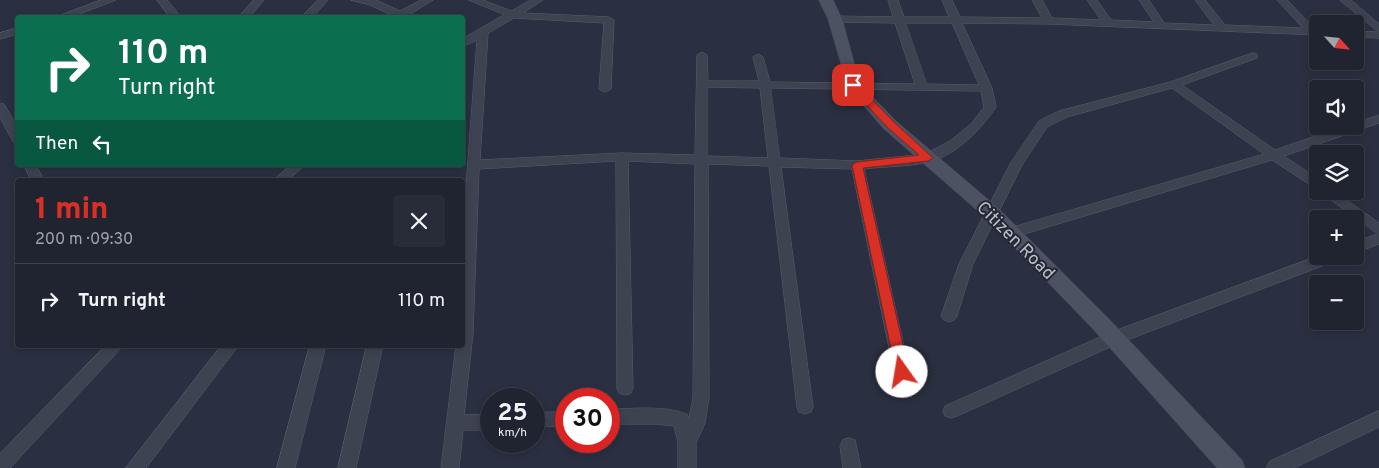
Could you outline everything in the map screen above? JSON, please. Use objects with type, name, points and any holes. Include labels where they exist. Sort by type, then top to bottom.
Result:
[{"type":"street","points":[[69,15],[111,0]]},
{"type":"street","points":[[162,0],[174,15]]},
{"type":"street","points":[[246,15],[259,0]]},
{"type":"street","points":[[309,15],[323,0]]},
{"type":"street","points":[[356,0],[372,2],[396,15]]},
{"type":"street","points":[[400,15],[428,0]]},
{"type":"street","points":[[474,0],[512,16],[608,20],[605,88]]},
{"type":"street","points":[[465,42],[538,0]]},
{"type":"street","name":"Citizen Road","points":[[826,0],[835,20],[853,85],[890,125],[992,213],[1114,338],[1233,468]]},
{"type":"street","points":[[893,0],[922,87]]},
{"type":"street","points":[[473,165],[622,157],[701,159],[774,164],[857,165],[928,158],[954,144],[985,117],[990,107],[986,88],[947,0]]},
{"type":"street","points":[[1037,0],[1049,21]]},
{"type":"street","points":[[1092,0],[1108,23]]},
{"type":"street","points":[[1144,0],[1161,24]]},
{"type":"street","points":[[1200,0],[1221,27]]},
{"type":"street","points":[[1282,0],[1309,26]]},
{"type":"street","points":[[1345,0],[1379,29]]},
{"type":"street","points":[[835,20],[1049,21],[1161,24],[1309,32]]},
{"type":"street","points":[[0,36],[15,32]]},
{"type":"street","points":[[465,290],[467,204],[473,165],[483,32]]},
{"type":"street","points":[[1364,34],[1379,35]]},
{"type":"street","points":[[687,442],[697,423],[701,398],[702,55]]},
{"type":"street","points":[[949,316],[966,264],[1016,164],[1043,124],[1063,114],[1174,84],[1253,56]]},
{"type":"street","points":[[758,57],[765,85],[805,407]]},
{"type":"street","points":[[703,84],[986,88]]},
{"type":"street","points":[[1174,84],[1309,180]]},
{"type":"street","points":[[0,106],[15,134]]},
{"type":"street","points":[[1010,232],[1273,154],[1379,119]]},
{"type":"street","points":[[622,157],[625,388]]},
{"type":"street","points":[[857,165],[906,391]]},
{"type":"street","points":[[282,178],[296,167]]},
{"type":"street","points":[[1337,200],[1379,230]]},
{"type":"street","points":[[1364,245],[1379,239]]},
{"type":"street","points":[[951,411],[1114,338],[1309,265]]},
{"type":"street","points":[[0,466],[113,348]]},
{"type":"street","points":[[135,468],[229,348]]},
{"type":"street","points":[[286,468],[317,348]]},
{"type":"street","points":[[347,468],[374,348]]},
{"type":"street","points":[[450,468],[463,348]]},
{"type":"street","points":[[620,418],[656,416],[681,419],[687,442],[687,468]]},
{"type":"street","points":[[1275,468],[1379,419]]},
{"type":"street","points":[[456,423],[480,422]]},
{"type":"street","points":[[849,446],[852,468]]},
{"type":"route","points":[[853,85],[890,125],[928,158],[857,165],[902,372]]}]
